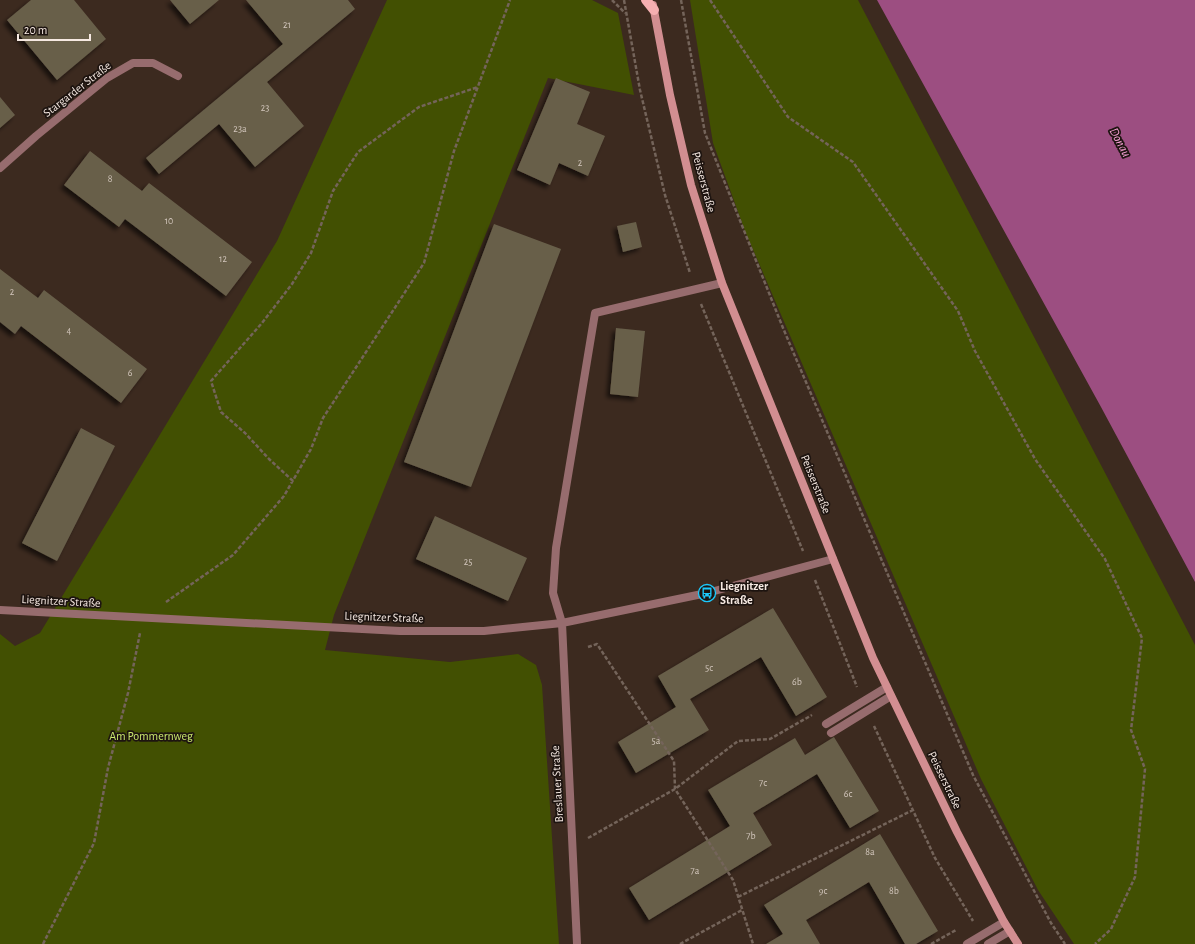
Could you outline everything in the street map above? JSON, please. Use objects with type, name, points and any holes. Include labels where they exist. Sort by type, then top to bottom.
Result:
[{"type":"main road","points":[[646,0],[653,5]]},
{"type":"street","name":"Peisserstraße","points":[[653,5],[670,95],[691,185],[722,283],[873,658],[957,832],[1004,922],[1018,944]]},
{"type":"street","name":"Stargarder Straße","points":[[0,168],[107,78],[133,63],[153,63],[178,76]]},
{"type":"street","points":[[695,289],[722,283]]},
{"type":"street","name":"Breslauer Straße","points":[[577,944],[562,623],[553,593],[556,548],[595,313],[695,289]]},
{"type":"street","name":"Liegnitzer Straße","points":[[0,610],[400,631],[484,631],[562,623],[707,593],[833,559]]},
{"type":"street","points":[[826,724],[887,687]]},
{"type":"street","points":[[831,733],[891,696]]},
{"type":"street","points":[[967,944],[1004,922]]},
{"type":"street","points":[[988,944],[1010,931]]},
{"type":"path","points":[[43,944],[94,842],[108,768],[128,693],[144,618],[233,555],[284,496],[311,449],[323,418],[424,263],[454,151],[510,0]]},
{"type":"path","points":[[612,0],[625,13]]},
{"type":"path","points":[[624,0],[625,13],[640,90],[666,195],[695,289],[809,566],[862,701]]},
{"type":"path","points":[[681,0],[705,133],[783,328],[973,775],[1051,923],[1065,944]]},
{"type":"path","points":[[710,0],[788,117],[853,162],[958,311],[975,352],[1035,459],[1105,559],[1142,638],[1131,730],[1145,769],[1135,877],[1111,929],[1095,944]]},
{"type":"path","points":[[293,481],[268,459],[245,433],[221,412],[211,381],[262,323],[296,278],[311,253],[333,191],[358,152],[419,107],[478,87]]},
{"type":"path","points":[[588,647],[597,644],[674,762],[675,789],[733,880],[753,944]]},
{"type":"path","points":[[867,711],[935,858],[981,936]]},
{"type":"path","points":[[572,847],[675,789],[738,741],[770,739],[817,712]]},
{"type":"path","points":[[738,897],[912,810]]},
{"type":"path","points":[[680,944],[742,910]]},
{"type":"path","points":[[931,944],[959,929]]},
{"type":"green space","name":"Am Pommernweg","points":[[387,0],[592,0],[618,13],[634,95],[548,78],[334,615],[325,650],[450,662],[518,654],[536,665],[542,685],[559,944],[0,944],[0,634],[15,646],[40,633],[277,241]]},
{"type":"green space","points":[[690,0],[858,0],[1195,645],[1195,944],[1074,944],[1038,890],[981,779],[745,231],[713,143]]},
{"type":"water","name":"Donau","points":[[877,0],[1195,0],[1195,582],[1101,407]]},
{"type":"building","points":[[31,0],[74,0],[106,39],[57,80],[7,20]]},
{"type":"building","points":[[170,0],[219,0],[190,24]]},
{"type":"building","points":[[246,0],[348,0],[355,9],[267,82],[304,126],[255,167],[219,124],[159,174],[146,158],[283,44]]},
{"type":"building","points":[[556,78],[590,92],[577,124],[605,136],[588,176],[559,163],[550,185],[517,170]]},
{"type":"building","points":[[0,97],[15,115],[0,128]]},
{"type":"building","points":[[90,151],[142,191],[149,183],[252,262],[226,296],[125,219],[119,227],[64,185]]},
{"type":"building","points":[[636,222],[642,247],[623,252],[617,226]]},
{"type":"building","points":[[494,224],[561,249],[471,487],[404,462]]},
{"type":"building","points":[[0,269],[38,298],[44,290],[147,369],[121,403],[21,326],[15,334],[0,322]]},
{"type":"building","points":[[616,328],[645,331],[638,397],[610,394]]},
{"type":"building","points":[[81,428],[115,446],[57,561],[22,543]]},
{"type":"building","points":[[435,516],[527,558],[508,601],[416,559]]},
{"type":"building","points":[[773,608],[827,697],[796,716],[761,657],[690,699],[709,730],[636,773],[618,742],[676,707],[658,676]]},
{"type":"building","points":[[834,737],[879,811],[850,828],[817,774],[753,813],[772,845],[649,920],[629,888],[730,826],[708,790],[795,738],[805,755]]},
{"type":"building","points":[[880,834],[938,931],[916,944],[905,944],[869,882],[806,920],[820,944],[766,944],[783,934],[764,905]]},
{"type":"place","name":"Liegnitzer Straße","points":[[707,593]]}]
